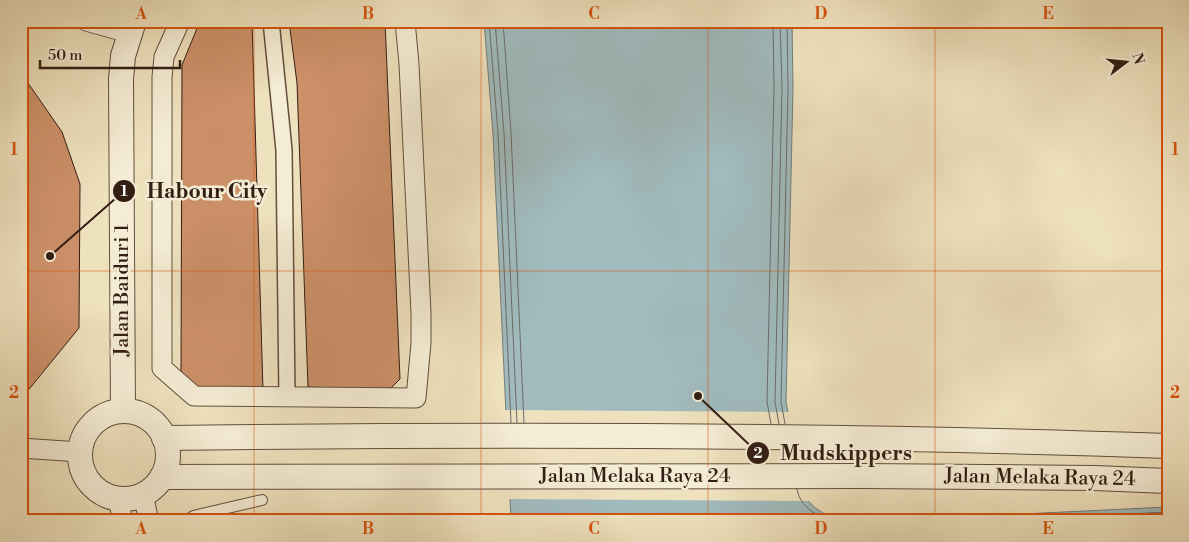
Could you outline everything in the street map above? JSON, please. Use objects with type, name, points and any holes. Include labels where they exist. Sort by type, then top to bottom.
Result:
[{"type":"street","points":[[86,21],[132,27]]},
{"type":"street","points":[[180,21],[164,57],[162,77],[162,368],[194,396],[416,398],[421,313],[409,64],[405,21]]},
{"type":"street","points":[[272,21],[284,150],[287,396]]},
{"type":"street","name":"Jalan Baiduri 1","points":[[123,411],[121,79],[122,56],[132,27]]},
{"type":"street","points":[[123,411],[136,413],[148,418],[158,427],[168,451],[167,464],[162,477],[154,487],[143,495],[131,499],[120,510],[105,495],[94,488],[84,471],[80,452],[86,434],[98,419],[123,411]]},
{"type":"street","name":"Jalan Melaka Raya 24","points":[[164,438],[419,435],[859,439],[1168,446]]},
{"type":"street","points":[[21,448],[80,452]]},
{"type":"street","name":"Jalan Melaka Raya 24","points":[[162,477],[862,476],[1094,478],[1168,481]]},
{"type":"street","points":[[143,495],[149,521]]},
{"type":"lane","points":[[189,521],[193,516],[262,500]]},
{"type":"water","points":[[484,21],[792,21],[793,88],[786,402],[803,495],[814,507],[823,513],[842,518],[897,520],[1168,507],[1168,521],[511,521],[493,134]]},
{"type":"pier","points":[[502,410],[790,412],[805,494],[811,501],[506,499]]},
{"type":"building","points":[[200,21],[252,21],[263,390],[199,390],[181,375],[182,65]]},
{"type":"building","points":[[289,21],[385,21],[400,379],[387,392],[308,387],[297,83]]},
{"type":"building","points":[[21,73],[62,132],[80,184],[79,328],[21,399]]},
{"type":"place","name":"Habour City","points":[[50,256]]},
{"type":"place","name":"Mudskippers","points":[[698,396]]}]
